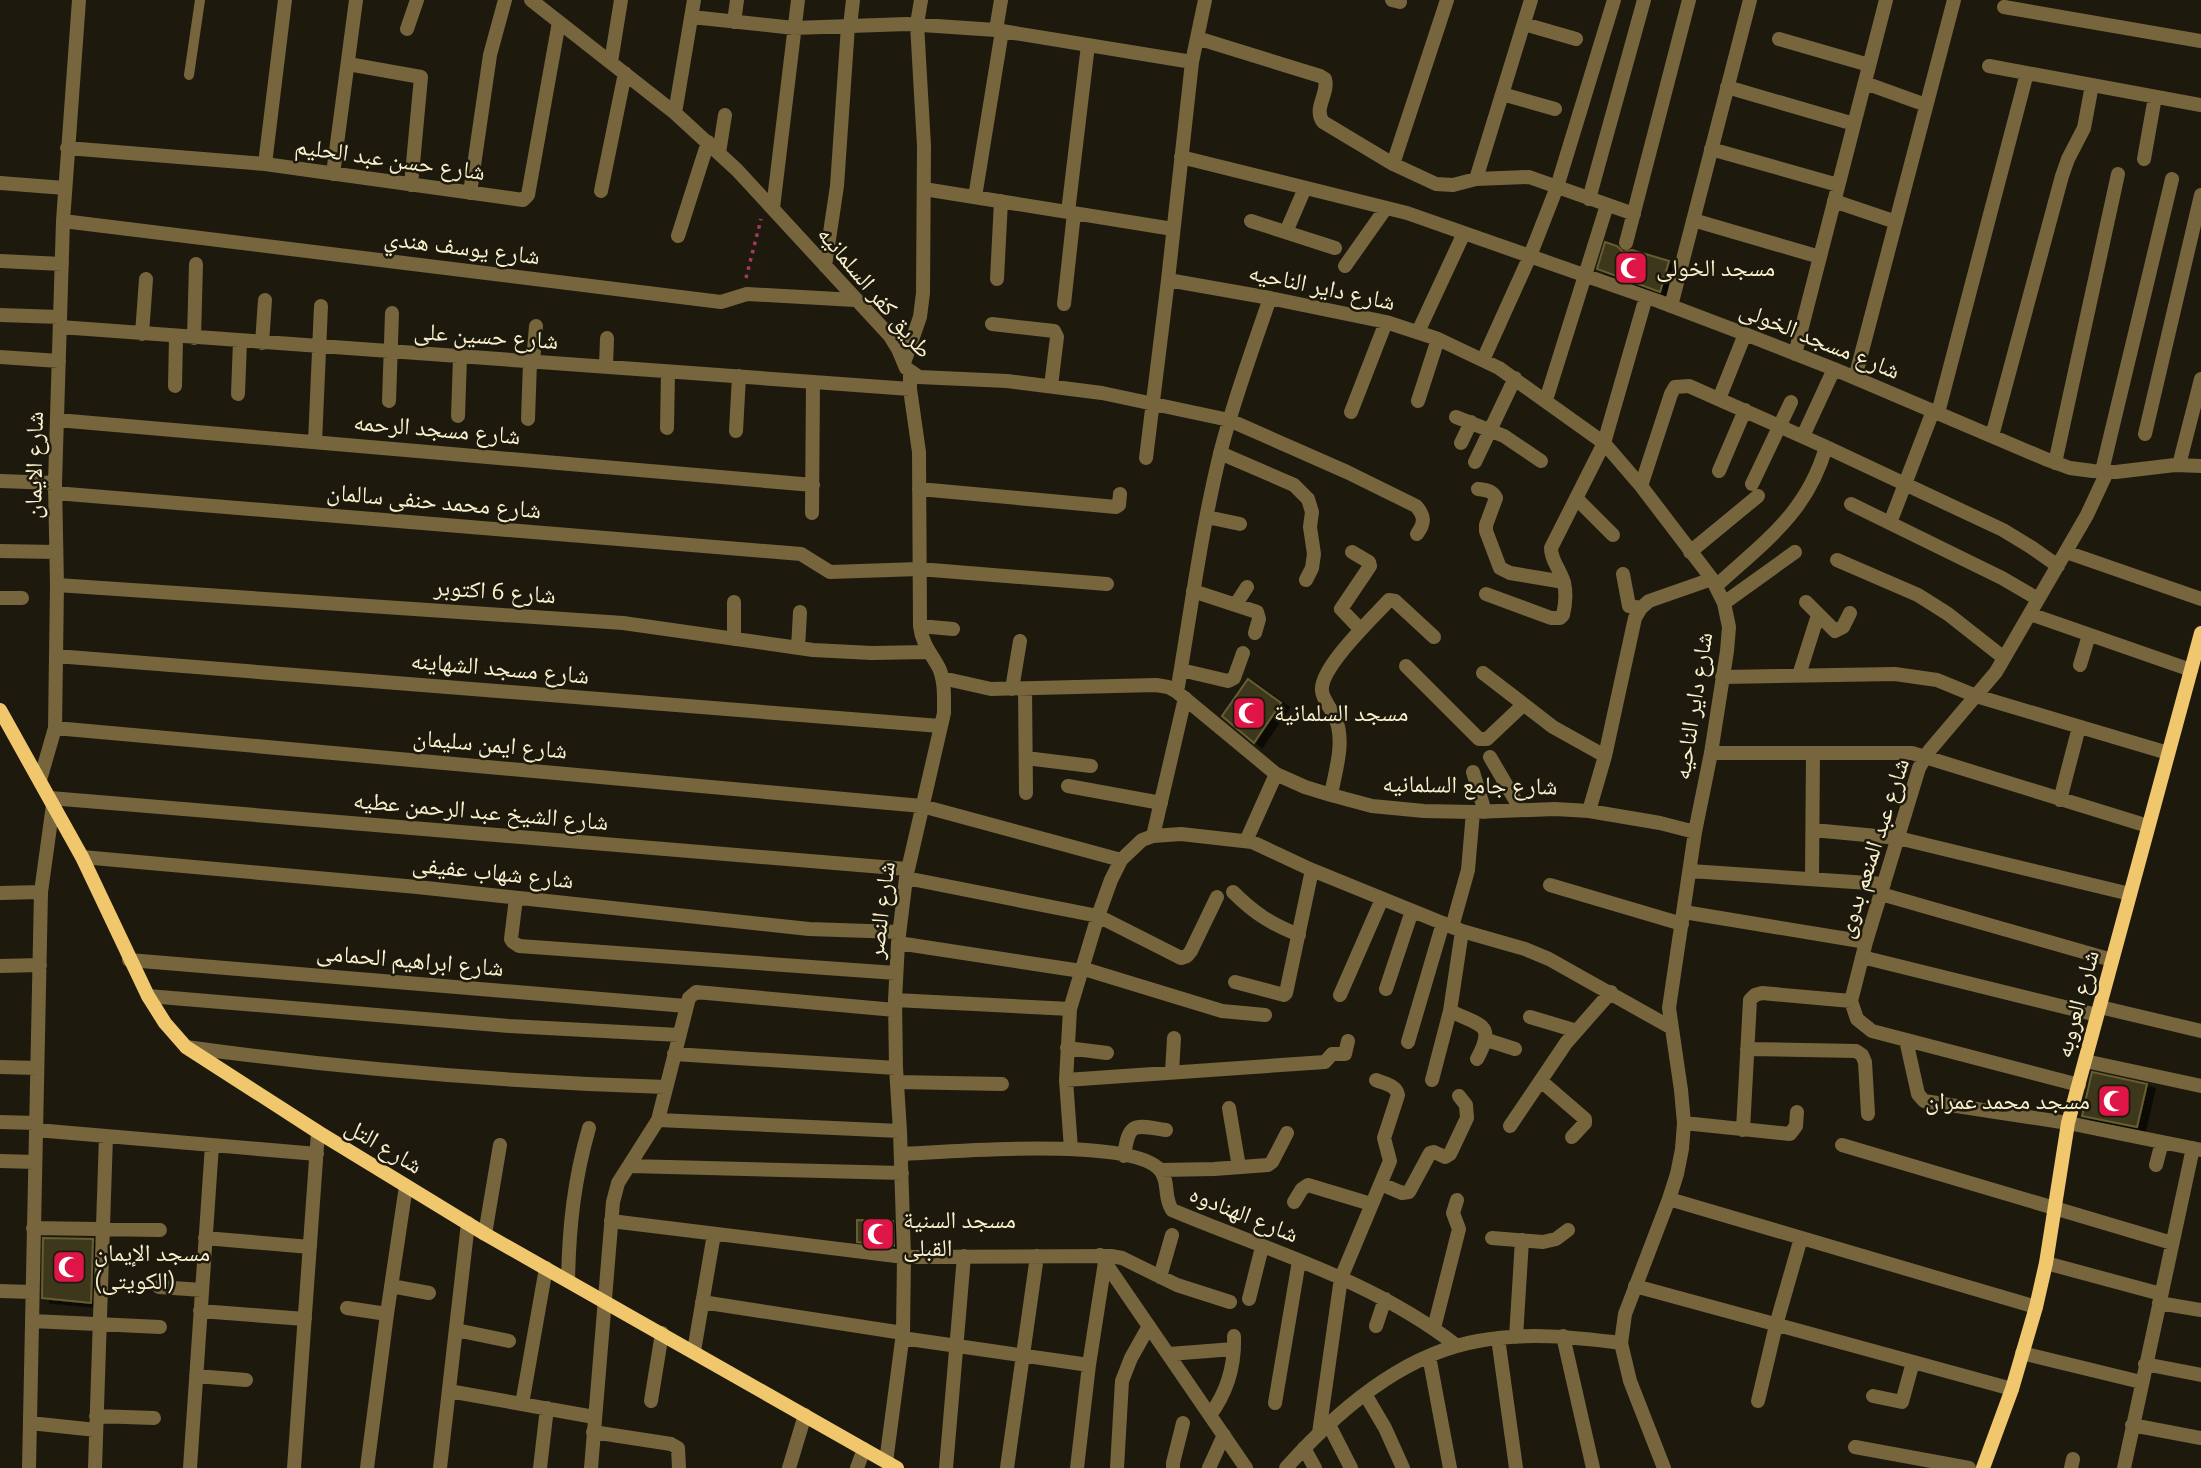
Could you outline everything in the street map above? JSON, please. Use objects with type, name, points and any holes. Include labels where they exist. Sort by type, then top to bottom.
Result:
[{"type":"street","name":"شارع الايمان","points":[[40,780],[55,728],[55,488],[63,221],[79,0]]},
{"type":"street","points":[[265,164],[285,0]]},
{"type":"street","points":[[333,174],[356,0]]},
{"type":"street","points":[[407,29],[417,0]]},
{"type":"street","points":[[470,193],[490,55],[505,0]]},
{"type":"street","name":"طريق كفر السلمانيه","points":[[531,0],[553,12],[708,142],[890,336],[907,368],[919,377],[996,380],[1051,386],[1153,402],[1229,420],[1348,472],[1416,506],[1423,514],[1423,525],[1417,534]]},
{"type":"street","points":[[611,62],[621,0]]},
{"type":"street","points":[[675,113],[694,0]]},
{"type":"street","points":[[734,22],[737,0]]},
{"type":"street","points":[[769,204],[798,0]]},
{"type":"street","points":[[825,266],[836,186],[853,0]]},
{"type":"street","points":[[907,368],[923,293],[924,189],[917,24],[921,0]]},
{"type":"street","points":[[975,197],[1001,0]]},
{"type":"street","points":[[1146,458],[1192,62],[1205,0]]},
{"type":"street","points":[[1393,164],[1447,0]]},
{"type":"street","points":[[1476,179],[1531,0]]},
{"type":"street","points":[[1483,360],[1530,256],[1557,187],[1614,0]]},
{"type":"street","points":[[1590,199],[1644,0]]},
{"type":"street","points":[[1626,243],[1689,0]]},
{"type":"street","points":[[1671,306],[1749,0]]},
{"type":"street","points":[[1855,378],[1954,0]]},
{"type":"street","points":[[1795,354],[1865,83],[1883,1]]},
{"type":"street","points":[[2004,7],[2201,41]]},
{"type":"street","name":"شارع حسن عبد الحليم","points":[[68,148],[265,164],[520,201],[528,195],[553,12]]},
{"type":"street","points":[[692,17],[794,28],[917,24],[999,31],[1192,62]]},
{"type":"street","points":[[1524,24],[1576,39]]},
{"type":"street","points":[[1197,38],[1325,79],[1326,86],[1319,111],[1321,120],[1393,164],[1444,186],[1476,179],[1529,177],[1634,214]]},
{"type":"street","points":[[1779,39],[1869,65]]},
{"type":"street","points":[[1064,304],[1088,45]]},
{"type":"street","points":[[348,64],[421,77],[411,185]]},
{"type":"street","points":[[1989,66],[2201,105]]},
{"type":"street","points":[[601,191],[625,73]]},
{"type":"street","points":[[1890,523],[1936,412],[2027,73]]},
{"type":"street","points":[[1865,83],[1926,105]]},
{"type":"street","points":[[1992,436],[2062,176],[2084,128],[2092,85]]},
{"type":"street","points":[[1727,87],[1854,124]]},
{"type":"street","points":[[1502,94],[1555,109]]},
{"type":"street","points":[[2144,159],[2155,97]]},
{"type":"street","points":[[719,153],[725,115]]},
{"type":"street","points":[[678,236],[708,142]]},
{"type":"street","points":[[1711,149],[1838,185]]},
{"type":"street","name":"شارع مسجد الخولى","points":[[1181,157],[1386,208],[1530,256],[1745,334],[2070,468],[2104,472],[2179,465],[2201,466]]},
{"type":"street","points":[[2055,463],[2118,174]]},
{"type":"street","name":"شارع عبد المنعم بدوى","points":[[1851,1001],[1866,942],[1919,768],[1989,681],[2094,501],[2104,472],[2172,179]]},
{"type":"street","points":[[0,183],[65,188]]},
{"type":"street","points":[[1286,232],[1305,187]]},
{"type":"street","points":[[924,189],[1173,229]]},
{"type":"street","points":[[2145,434],[2201,195]]},
{"type":"street","points":[[998,279],[1001,201]]},
{"type":"street","points":[[1834,201],[1896,222]]},
{"type":"street","points":[[1546,400],[1607,205]]},
{"type":"street","points":[[1345,266],[1386,208]]},
{"type":"street","points":[[1693,220],[1820,257]]},
{"type":"street","name":"شارع يوسف هندي","points":[[63,221],[721,302],[747,294],[855,300]]},
{"type":"street","points":[[1251,221],[1335,248]]},
{"type":"street","points":[[1418,332],[1464,233]]},
{"type":"street","points":[[0,261],[62,264]]},
{"type":"street","points":[[194,338],[196,264]]},
{"type":"street","points":[[142,334],[146,279]]},
{"type":"street","name":"شارع داير الناحيه","points":[[1168,280],[1386,322],[1438,339],[1515,378],[1604,443],[1641,486],[1714,583],[1724,603],[1729,627],[1669,1008],[1684,1123],[1680,1162],[1669,1199],[1625,1314],[1622,1343],[1630,1381],[1664,1468]]},
{"type":"street","points":[[1153,836],[1181,695],[1181,670],[1193,591],[1220,453],[1270,298]]},
{"type":"street","points":[[1486,594],[1551,618],[1560,618],[1566,593],[1564,582],[1552,559],[1551,548],[1604,443],[1646,298]]},
{"type":"street","points":[[262,343],[265,300]]},
{"type":"street","points":[[315,442],[321,306]]},
{"type":"street","points":[[388,401],[392,313]]},
{"type":"street","name":"شارع حسين على","points":[[0,315],[176,337],[910,388]]},
{"type":"street","points":[[1351,412],[1386,322]]},
{"type":"street","points":[[992,324],[1054,331],[1056,337],[1051,386]]},
{"type":"street","points":[[528,419],[536,326]]},
{"type":"street","points":[[1719,398],[1745,334]]},
{"type":"street","points":[[175,386],[176,337]]},
{"type":"street","points":[[606,367],[607,338]]},
{"type":"street","points":[[1418,401],[1438,339]]},
{"type":"street","points":[[238,394],[240,341]]},
{"type":"street","points":[[0,357],[59,361]]},
{"type":"street","points":[[458,416],[460,357]]},
{"type":"street","name":"شارع النصر","points":[[891,1465],[902,1336],[904,1257],[895,1005],[898,937],[906,873],[944,713],[942,678],[928,652],[920,626],[917,431],[907,368]]},
{"type":"street","points":[[1803,436],[1833,369]]},
{"type":"street","points":[[667,428],[668,372]]},
{"type":"street","points":[[736,431],[739,376]]},
{"type":"street","points":[[1475,462],[1515,378]]},
{"type":"street","points":[[2179,465],[2201,379]]},
{"type":"street","points":[[812,513],[813,382]]},
{"type":"street","points":[[1641,486],[1671,394],[1675,387],[1689,386],[2003,530],[2057,566]]},
{"type":"street","points":[[1690,552],[1755,490],[1791,402]]},
{"type":"street","points":[[1719,471],[1745,410]]},
{"type":"street","points":[[1456,417],[1490,430],[1541,461]]},
{"type":"street","name":"شارع مسجد الرحمه","points":[[57,420],[813,485]]},
{"type":"street","points":[[1461,443],[1471,422]]},
{"type":"street","points":[[1589,811],[1605,756],[1635,618],[1641,608],[1649,601],[1714,583],[1795,511],[1814,481],[1826,447]]},
{"type":"street","points":[[1220,453],[1300,488],[1308,499],[1312,512],[1310,527],[1314,554],[1312,568],[1306,580]]},
{"type":"street","name":"شارع محمد حنفى سالمان","points":[[0,481],[801,554],[830,572],[919,569],[1107,584]]},
{"type":"street","points":[[919,489],[1116,507],[1119,505],[1120,494]]},
{"type":"street","points":[[1478,489],[1489,491],[1496,498],[1486,531],[1500,568],[1505,572],[1564,582]]},
{"type":"street","points":[[1576,498],[1614,535]]},
{"type":"street","points":[[1851,504],[2002,578],[2038,599]]},
{"type":"street","points":[[1207,517],[1240,524]]},
{"type":"street","points":[[0,551],[56,552]]},
{"type":"street","points":[[1352,552],[1369,562],[1370,566],[1340,609],[1360,629]]},
{"type":"street","points":[[1724,603],[1795,552]]},
{"type":"street","points":[[2066,552],[2201,599]]},
{"type":"street","points":[[1837,560],[1918,595],[1948,614],[2004,658]]},
{"type":"street","points":[[1622,574],[1629,606],[1641,608]]},
{"type":"street","name":"شارع 6 اكتوبر","points":[[57,585],[623,623],[798,648],[872,653],[928,652]]},
{"type":"street","points":[[1236,604],[1247,587]]},
{"type":"street","points":[[1193,591],[1257,612],[1259,619],[1255,634]]},
{"type":"street","points":[[0,598],[22,598]]},
{"type":"street","points":[[1331,795],[1340,743],[1336,720],[1323,695],[1322,686],[1340,654],[1389,600],[1434,638]]},
{"type":"street","points":[[734,602],[734,639]]},
{"type":"street","points":[[1806,602],[1832,629],[1838,631],[1843,628],[1850,613]]},
{"type":"street","points":[[798,648],[800,612]]},
{"type":"street","points":[[2030,614],[2191,670]]},
{"type":"street","points":[[1799,675],[1818,615]]},
{"type":"street","points":[[920,626],[953,629]]},
{"type":"street","name":"شارع العروبه","points":[[1983,1468],[2012,1389],[2036,1307],[2046,1263],[2068,1123],[2201,633]]},
{"type":"street","points":[[2080,665],[2089,635]]},
{"type":"street","points":[[1020,641],[1018,689],[1026,758],[1026,793]]},
{"type":"street","points":[[1181,670],[1228,681],[1234,678],[1243,653]]},
{"type":"street","name":"شارع مسجد الشهاينه","points":[[56,656],[940,726]]},
{"type":"street","points":[[1406,666],[1479,739],[1487,739],[1523,705]]},
{"type":"street","points":[[1483,673],[1562,732],[1605,756]]},
{"type":"street","points":[[1722,677],[1895,674],[1916,676],[1937,680],[1976,696],[2168,753]]},
{"type":"street","name":"شارع جامع السلمانيه","points":[[942,678],[966,685],[1018,689],[1156,685],[1168,687],[1276,774],[1304,787],[1372,806],[1424,811],[1589,811],[1648,820],[1695,832]]},
{"type":"street","name":"شارع التل","points":[[0,710],[82,858],[148,996],[165,1023],[186,1047],[485,1234],[891,1465]]},
{"type":"street","points":[[2060,800],[2079,727]]},
{"type":"street","name":"شارع ايمن سليمان","points":[[55,728],[922,806],[1121,860]]},
{"type":"street","points":[[1711,752],[1912,754],[2148,826]]},
{"type":"street","points":[[1812,879],[1813,753]]},
{"type":"street","points":[[1490,757],[1521,810]]},
{"type":"street","points":[[1026,758],[1091,766]]},
{"type":"street","points":[[1408,1042],[1452,927],[1468,870],[1479,812],[1473,772]]},
{"type":"street","points":[[1240,839],[1276,774]]},
{"type":"street","points":[[1068,786],[1161,803]]},
{"type":"street","points":[[29,1468],[41,892],[52,802]]},
{"type":"street","name":"شارع الشيخ عبد الرحمن عطيه","points":[[52,802],[906,873],[1098,916],[1181,958],[1191,951],[1217,897]]},
{"type":"street","points":[[1813,830],[1898,838],[2130,894]]},
{"type":"street","points":[[1071,1149],[1066,1080],[1070,1009],[1098,916],[1121,860],[1142,840],[1153,836],[1174,834],[1240,839],[1452,927],[1525,948],[1573,970],[1670,1027]]},
{"type":"street","name":"شارع شهاب عفيفى","points":[[82,858],[417,887],[898,937],[1081,970],[1222,1012],[1265,1015]]},
{"type":"street","points":[[1235,982],[1284,995],[1286,993],[1312,870]]},
{"type":"street","points":[[1690,871],[1812,879],[1883,889],[2112,960]]},
{"type":"street","points":[[1550,885],[1683,918],[1866,942]]},
{"type":"street","points":[[0,893],[41,892]]},
{"type":"street","points":[[1233,892],[1252,911],[1274,925],[1300,935]]},
{"type":"street","points":[[516,898],[511,939],[519,946],[896,973]]},
{"type":"street","points":[[1340,995],[1382,899]]},
{"type":"street","points":[[1386,989],[1412,911]]},
{"type":"street","points":[[1432,1080],[1450,1011],[1452,927]]},
{"type":"street","points":[[1862,957],[2099,1011],[2201,1031]]},
{"type":"street","name":"شارع ابراهيم الحمامى","points":[[130,960],[689,1000],[696,992],[895,1005],[1070,1009]]},
{"type":"street","points":[[0,966],[40,965]]},
{"type":"street","points":[[1510,1126],[1566,1044],[1611,992]]},
{"type":"street","points":[[1743,1130],[1749,1007],[1750,1000],[1762,993],[1851,1001],[1857,1019],[1872,1031],[2079,1085]]},
{"type":"street","points":[[148,996],[509,1026],[679,1035]]},
{"type":"street","points":[[591,1468],[613,1202],[618,1183],[658,1120],[689,1000]]},
{"type":"street","points":[[1450,1011],[1481,1026],[1486,1032],[1487,1040],[1477,1059]]},
{"type":"street","points":[[1530,1017],[1577,1031]]},
{"type":"street","points":[[1172,1072],[1174,1038]]},
{"type":"street","points":[[1487,1040],[1515,1049]]},
{"type":"street","points":[[1906,1040],[1918,1094],[1924,1101],[2068,1123],[2197,1149],[2172,1242],[2124,1468]]},
{"type":"street","points":[[1066,1080],[1325,1062],[1332,1054],[1345,1054],[1348,1041]]},
{"type":"street","points":[[186,1047],[390,1071],[570,1084],[666,1087]]},
{"type":"street","points":[[1067,1048],[1107,1053]]},
{"type":"street","points":[[1747,1049],[1856,1051],[1862,1055],[1865,1062],[1868,1114]]},
{"type":"street","points":[[674,1054],[1002,1084]]},
{"type":"street","points":[[2085,1061],[2201,1086]]},
{"type":"street","points":[[0,1067],[37,1068]]},
{"type":"street","points":[[1351,1468],[1324,1428],[1341,1278],[1390,1161],[1384,1138],[1398,1095],[1393,1087],[1376,1080]]},
{"type":"street","points":[[1541,1081],[1585,1119],[1585,1123],[1572,1137]]},
{"type":"street","points":[[1381,1184],[1402,1193],[1409,1192],[1430,1153],[1445,1157],[1450,1154],[1467,1118],[1466,1105],[1459,1096]]},
{"type":"street","points":[[1229,1108],[1239,1167]]},
{"type":"street","points":[[1684,1123],[1790,1134],[1796,1126],[1797,1112]]},
{"type":"street","points":[[658,1120],[901,1130]]},
{"type":"street","points":[[0,1122],[106,1136],[317,1154]]},
{"type":"street","points":[[1125,1156],[1127,1136],[1134,1127],[1166,1130]]},
{"type":"street","points":[[568,1281],[572,1202],[589,1128]]},
{"type":"street","points":[[294,1468],[318,1132]]},
{"type":"street","points":[[1160,1170],[1270,1164],[1287,1133]]},
{"type":"street","points":[[95,1468],[106,1136]]},
{"type":"street","points":[[2156,1165],[2162,1142]]},
{"type":"street","points":[[190,1468],[212,1145]]},
{"type":"street","points":[[485,1234],[500,1145]]},
{"type":"street","points":[[1842,1145],[2172,1242]]},
{"type":"street","name":"شارع الهنادوه","points":[[901,1154],[1071,1149],[1146,1161],[1160,1170],[1166,1180],[1167,1202],[1172,1210],[1341,1278],[1385,1299],[1434,1328],[1457,1346]]},
{"type":"street","points":[[0,1161],[35,1162]]},
{"type":"street","points":[[630,1166],[902,1173]]},
{"type":"street","points":[[1294,1202],[1308,1185],[1371,1204]]},
{"type":"street","points":[[367,1468],[406,1186]]},
{"type":"street","points":[[1669,1199],[2036,1307]]},
{"type":"street","points":[[1434,1328],[1459,1229],[1453,1213],[1457,1200]]},
{"type":"street","points":[[611,1221],[904,1257],[1122,1258],[1194,1292],[1230,1303]]},
{"type":"street","points":[[440,1468],[468,1223]]},
{"type":"street","points":[[33,1228],[160,1230]]},
{"type":"street","points":[[1492,1238],[1544,1242],[1556,1240],[1568,1230]]},
{"type":"street","points":[[694,1351],[714,1234]]},
{"type":"street","points":[[1160,1277],[1172,1236]]},
{"type":"street","points":[[205,1238],[310,1247]]},
{"type":"street","points":[[1758,1401],[1801,1238]]},
{"type":"street","points":[[1517,1337],[1522,1240]]},
{"type":"street","points":[[1249,1299],[1262,1247]]},
{"type":"street","points":[[946,1468],[964,1256]]},
{"type":"street","points":[[1007,1468],[1037,1256]]},
{"type":"street","points":[[1103,1259],[1246,1468]]},
{"type":"street","points":[[1077,1468],[1103,1259]]},
{"type":"street","points":[[1275,1403],[1299,1261]]},
{"type":"street","points":[[2046,1263],[2201,1311]]},
{"type":"street","points":[[522,1404],[546,1268]]},
{"type":"street","points":[[391,1286],[429,1293]]},
{"type":"street","points":[[1635,1286],[2012,1389]]},
{"type":"street","points":[[159,1287],[202,1290]]},
{"type":"street","points":[[0,1291],[32,1292]]},
{"type":"street","points":[[1376,1326],[1385,1299]]},
{"type":"street","points":[[702,1302],[957,1346],[1089,1365]]},
{"type":"street","points":[[347,1308],[387,1314]]},
{"type":"street","points":[[200,1311],[304,1319]]},
{"type":"street","points":[[32,1321],[160,1328]]},
{"type":"street","points":[[1117,1468],[1122,1381],[1130,1358],[1149,1326]]},
{"type":"street","points":[[456,1330],[509,1341]]},
{"type":"street","points":[[651,1401],[662,1334]]},
{"type":"street","points":[[1333,1335],[1348,1338]]},
{"type":"street","points":[[1563,1336],[1593,1468]]},
{"type":"street","points":[[1286,1468],[1324,1428],[1365,1394],[1429,1356],[1457,1346],[1498,1338],[1563,1336],[1622,1343]]},
{"type":"street","points":[[1498,1338],[1516,1468]]},
{"type":"street","points":[[1169,1354],[1234,1343],[1233,1368],[1224,1394],[1210,1415]]},
{"type":"street","points":[[2022,1353],[2141,1382]]},
{"type":"street","points":[[1429,1356],[1450,1468]]},
{"type":"street","points":[[1873,1396],[1902,1402],[1913,1362]]},
{"type":"street","points":[[2146,1364],[2201,1375]]},
{"type":"street","points":[[196,1376],[246,1380]]},
{"type":"street","points":[[449,1391],[547,1408],[594,1424],[671,1444],[678,1448],[679,1468]]},
{"type":"street","points":[[1365,1394],[1385,1428],[1403,1468]]},
{"type":"street","points":[[540,1468],[547,1408]]},
{"type":"street","points":[[789,1468],[804,1415]]},
{"type":"street","points":[[30,1423],[96,1423],[154,1418]]},
{"type":"street","points":[[1173,1468],[1183,1423]]},
{"type":"street","points":[[2132,1425],[2201,1438]]},
{"type":"street","points":[[1209,1468],[1224,1435]]},
{"type":"street","points":[[1855,1447],[1969,1468]]},
{"type":"street","points":[[1304,1448],[1315,1468]]},
{"type":"street","points":[[857,1468],[863,1449]]},
{"type":"lane","points":[[189,75],[200,0]]},
{"type":"path","points":[[746,278],[769,204]]},
{"type":"building","name":"مسجد الخولى","points":[[1605,242],[1617,246],[1623,252],[1632,250],[1669,261],[1660,292],[1597,269]]},
{"type":"building","name":"مسجد السلمانية","points":[[1248,679],[1281,703],[1254,743],[1222,716]]},
{"type":"building","name":"مسجد محمد عمران","points":[[2092,1072],[2147,1084],[2137,1127],[2082,1116]]},
{"type":"building","name":"مسجد السنية القبلى","points":[[857,1220],[893,1221],[894,1246],[857,1242]]},
{"type":"building","name":"مسجد الإيمان (الكويتى)","points":[[43,1238],[93,1239],[91,1303],[42,1298]]},
{"type":"place","name":"مسجد الخولى","points":[[1631,268]]},
{"type":"place","name":"مسجد السلمانية","points":[[1249,713]]},
{"type":"place","name":"مسجد محمد عمران","points":[[2114,1101]]},
{"type":"place","name":"مسجد السنية القبلى","points":[[878,1234]]},
{"type":"place","name":"مسجد الإيمان (الكويتى)","points":[[69,1267]]}]
